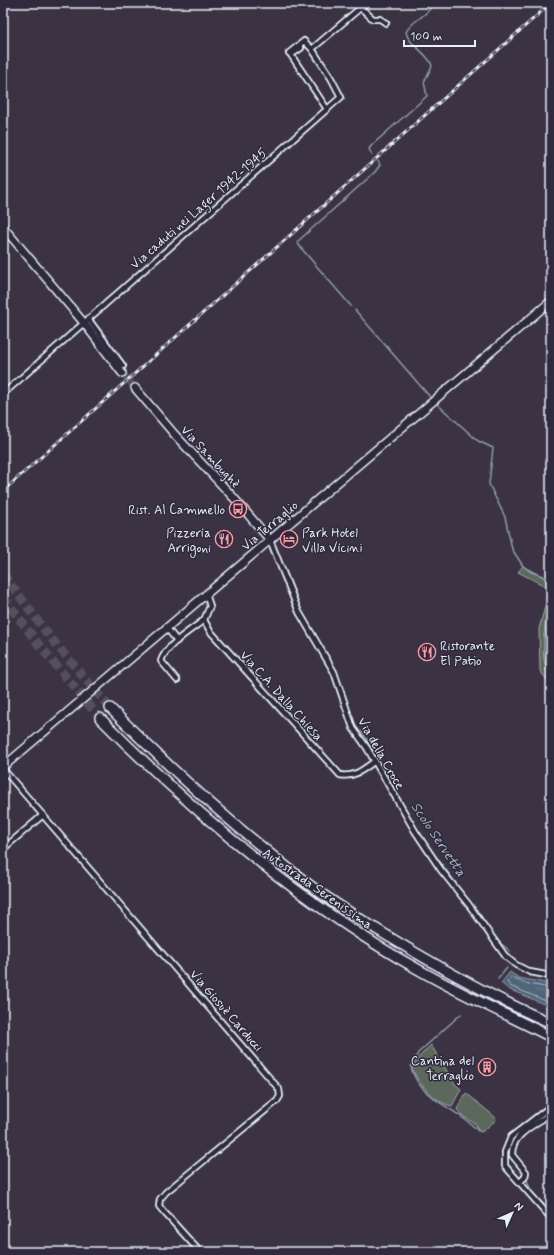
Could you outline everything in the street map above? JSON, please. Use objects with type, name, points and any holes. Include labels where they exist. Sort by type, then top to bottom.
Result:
[{"type":"highway","name":"Autostrada Serenissima","points":[[110,708],[163,761],[220,813],[308,884],[429,961],[494,996],[551,1023]]},
{"type":"highway","name":"Autostrada Serenissima","points":[[100,718],[152,770],[208,822],[300,893],[360,934],[422,972],[551,1037]]},
{"type":"main road","points":[[3,227],[86,321],[122,370]]},
{"type":"main road","name":"Via Terraglio","points":[[3,768],[166,627],[551,301]]},
{"type":"main road","name":"Via Sambughè","points":[[135,388],[175,435],[234,498],[270,540]]},
{"type":"street","points":[[289,53],[304,41],[312,49],[366,3]]},
{"type":"street","points":[[361,8],[374,19],[380,19],[386,22]]},
{"type":"street","points":[[301,48],[291,55],[327,109]]},
{"type":"street","name":"Via caduti nei Lager 1942-1945","points":[[3,394],[341,97],[332,78],[312,49]]},
{"type":"street","name":"Via della Croce","points":[[270,540],[299,612],[334,672],[353,728],[375,762],[415,832],[436,864],[506,957],[516,965],[530,972],[551,976]]},
{"type":"street","points":[[177,680],[161,661],[163,654],[204,620],[209,604],[206,594]]},
{"type":"street","name":"Via C.A. Dalla Chiesa","points":[[204,620],[224,648],[340,775],[346,777],[354,775],[375,762]]},
{"type":"street","points":[[166,627],[177,641]]},
{"type":"street","name":"Via Giosuè Carducci","points":[[3,768],[279,1089],[280,1096],[277,1101],[166,1192],[160,1199],[159,1206],[200,1252]]},
{"type":"street","points":[[3,849],[43,815]]},
{"type":"street","points":[[551,1106],[519,1129],[511,1137],[504,1152],[505,1166],[551,1218]]},
{"type":"street","points":[[520,1183],[525,1177],[526,1172],[512,1156],[515,1142],[524,1132],[551,1113]]},
{"type":"green space","points":[[523,566],[542,576],[550,586],[551,600],[545,625],[543,650],[545,665],[550,675],[551,685],[540,671],[539,629],[548,595],[545,586],[518,572]]},
{"type":"green space","points":[[431,1045],[455,1084],[461,1089],[452,1106],[433,1097],[418,1080],[412,1068],[419,1057]]},
{"type":"green space","points":[[466,1093],[495,1117],[496,1120],[483,1131],[480,1132],[476,1127],[477,1125],[464,1117],[457,1109]]},
{"type":"water","points":[[510,972],[519,978],[551,984],[551,1007],[508,989],[501,983]]},
{"type":"waterway","points":[[372,155],[369,149],[372,145],[427,96],[424,82],[432,66],[427,57],[410,41],[406,32],[412,24],[428,11],[434,3]]},
{"type":"waterway","points":[[351,306],[297,242],[375,172],[380,165],[378,161]]},
{"type":"waterway","points":[[355,310],[430,397]]},
{"type":"waterway","points":[[437,404],[478,441],[493,448],[489,484],[505,517],[512,549],[523,566],[531,572],[543,576],[551,583]]},
{"type":"waterway","points":[[551,608],[546,624],[544,642],[545,659],[551,674]]},
{"type":"waterway","name":"Scolo Servetta","points":[[362,731],[421,836],[499,942],[510,951]]},
{"type":"waterway","name":"Scolo Servetta","points":[[498,979],[507,968]]},
{"type":"waterway","name":"Scolo Servetta","points":[[461,1014],[418,1053],[411,1067],[415,1078],[430,1096],[470,1123],[478,1131]]},
{"type":"waterway","name":"Scolo Servetta","points":[[527,1180],[531,1191],[551,1212]]},
{"type":"tunnel","points":[[122,373],[135,388]]},
{"type":"tunnel","points":[[3,574],[49,636],[110,708]]},
{"type":"tunnel","points":[[3,597],[39,645],[100,718]]},
{"type":"railway","points":[[3,491],[551,3]]},
{"type":"place","name":"Rist. Al Cammello","points":[[238,509]]},
{"type":"place","name":"Pizzeria Arrigoni","points":[[224,539]]},
{"type":"place","name":"Park Hotel Villa Vicini","points":[[289,539]]},
{"type":"place","name":"Ristorante El Patio","points":[[427,652]]},
{"type":"place","name":"Cantina del Terraglio","points":[[487,1067]]}]
